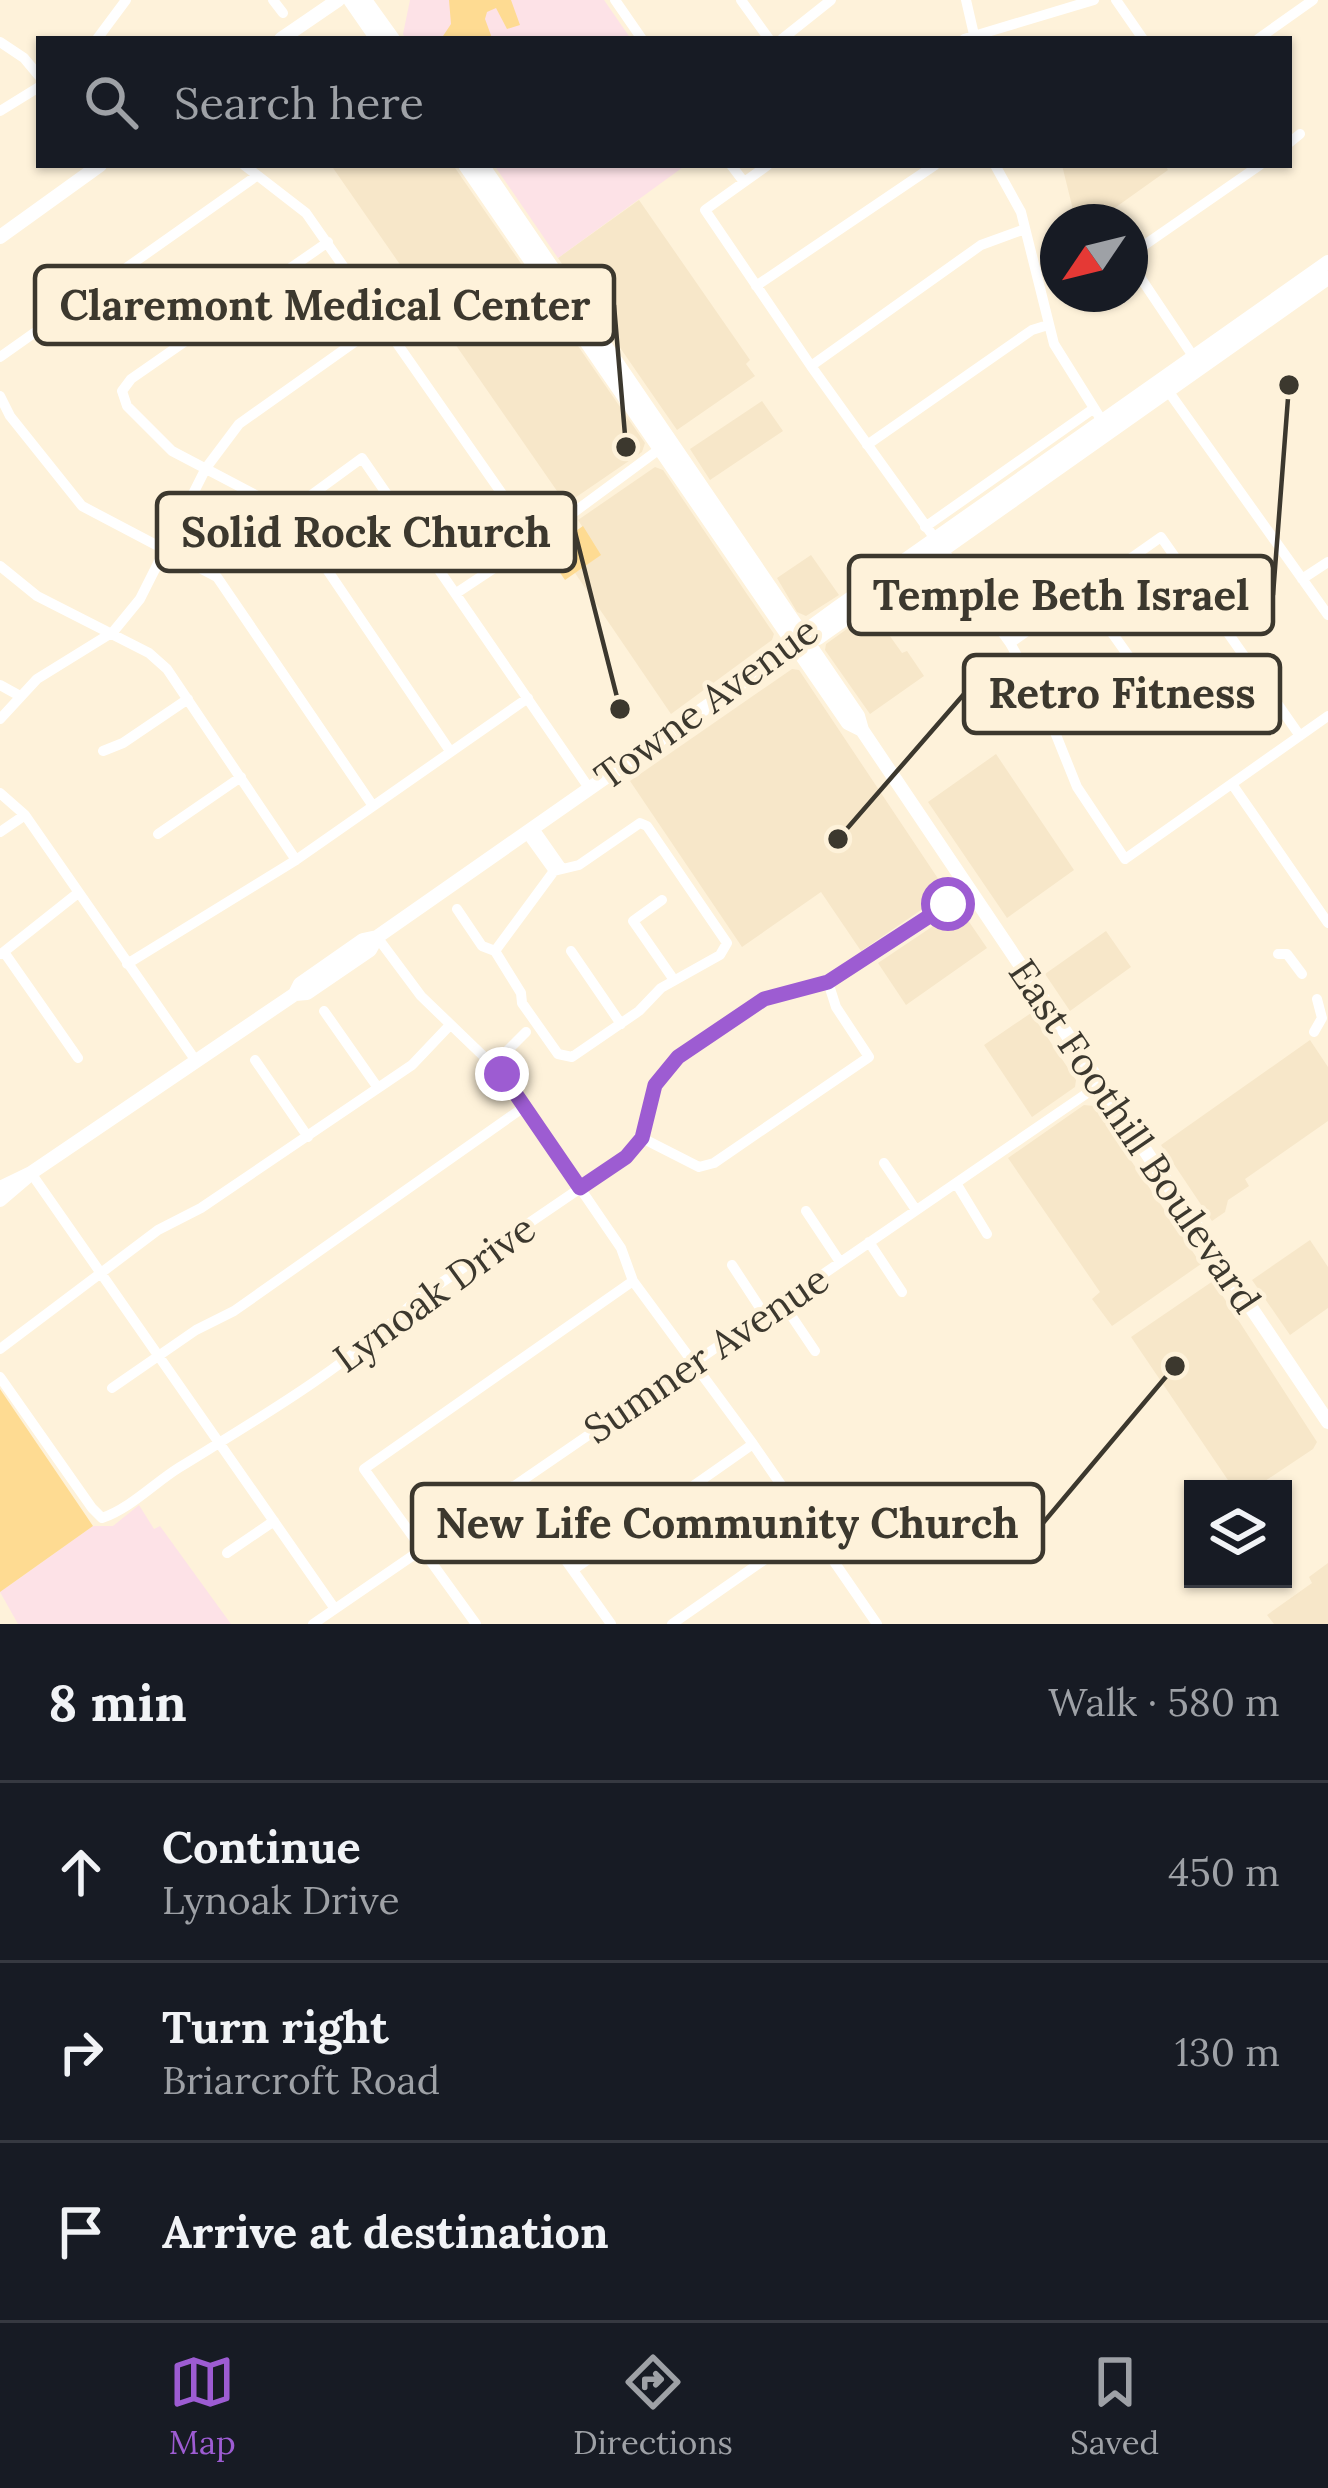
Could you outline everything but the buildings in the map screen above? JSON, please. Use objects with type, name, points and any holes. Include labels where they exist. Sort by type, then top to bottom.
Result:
[{"type":"main road","points":[[285,36],[338,0]]},
{"type":"main road","points":[[350,0],[375,36]]},
{"type":"main road","points":[[365,0],[391,36]]},
{"type":"main road","points":[[0,237],[96,168]]},
{"type":"main road","points":[[467,168],[666,444]]},
{"type":"main road","points":[[484,168],[666,444]]},
{"type":"main road","name":"Towne Avenue","points":[[0,1189],[31,1174],[295,994],[300,984],[363,940],[377,937],[800,642],[811,627],[1101,420],[1197,362],[1328,262]]},
{"type":"main road","points":[[1197,362],[1328,278]]},
{"type":"main road","name":"East Foothill Boulevard","points":[[666,444],[800,642],[848,723],[862,730],[1328,1422]]},
{"type":"main road","name":"Towne Avenue","points":[[0,1199],[31,1174]]},
{"type":"street","points":[[99,36],[126,0]]},
{"type":"street","points":[[273,0],[283,13]]},
{"type":"street","points":[[615,0],[640,36]]},
{"type":"street","points":[[741,0],[767,36]]},
{"type":"street","points":[[786,36],[831,0]]},
{"type":"street","points":[[966,0],[971,36]]},
{"type":"street","points":[[977,36],[1094,0]]},
{"type":"street","points":[[1116,0],[1141,36]]},
{"type":"street","points":[[1262,36],[1313,0]]},
{"type":"street","points":[[0,42],[36,73]]},
{"type":"street","points":[[0,112],[36,89]]},
{"type":"street","points":[[247,168],[306,213],[535,541]]},
{"type":"street","points":[[733,168],[744,182]]},
{"type":"street","points":[[764,168],[705,210],[1010,643],[1042,700],[1077,788],[1125,860],[1328,716]]},
{"type":"street","points":[[756,286],[931,168]]},
{"type":"street","points":[[997,168],[1014,195],[1060,357],[1101,420]]},
{"type":"street","points":[[1233,168],[1240,179]]},
{"type":"street","points":[[1148,246],[1256,168]]},
{"type":"street","points":[[0,357],[255,177]]},
{"type":"street","points":[[811,366],[981,245],[1025,229]]},
{"type":"street","points":[[328,242],[131,379],[122,391],[127,406],[172,451],[288,512],[450,752]]},
{"type":"street","points":[[1148,287],[1197,362]]},
{"type":"street","points":[[0,719],[37,679],[112,632],[140,598],[206,468],[239,424],[383,322]]},
{"type":"street","points":[[867,445],[1032,330],[1048,325]]},
{"type":"street","points":[[1163,385],[1328,615]]},
{"type":"street","points":[[0,396],[10,416],[82,506],[217,577],[373,806]]},
{"type":"street","points":[[458,592],[666,444]]},
{"type":"street","points":[[288,512],[362,458],[589,788]]},
{"type":"street","points":[[1010,643],[1161,538],[1300,736]]},
{"type":"street","points":[[1302,579],[1328,562]]},
{"type":"street","points":[[0,566],[37,596],[149,652],[167,669],[296,860]]},
{"type":"street","points":[[1083,592],[1169,713]]},
{"type":"street","points":[[1145,730],[1246,659]]},
{"type":"street","points":[[0,685],[20,696]]},
{"type":"street","points":[[127,964],[296,860],[528,698]]},
{"type":"street","points":[[104,751],[188,700]]},
{"type":"street","points":[[158,835],[241,777]]},
{"type":"street","points":[[1232,784],[1328,923]]},
{"type":"street","points":[[0,793],[26,815],[196,1061]]},
{"type":"street","points":[[0,832],[26,815]]},
{"type":"street","points":[[457,909],[482,946],[495,951],[558,1054],[572,1057],[674,980],[720,955],[727,944],[647,826],[640,823],[579,865],[558,869],[495,951]]},
{"type":"street","points":[[530,829],[558,869]]},
{"type":"street","points":[[828,982],[836,1007],[869,1057],[714,1163],[699,1167],[642,1138],[655,1085],[668,1065],[764,999],[828,982],[968,890]]},
{"type":"street","points":[[77,1058],[2,953],[78,893]]},
{"type":"street","points":[[662,900],[633,921],[674,980]]},
{"type":"street","points":[[377,937],[412,986],[494,1064],[621,1248],[633,1281],[877,1624]]},
{"type":"street","points":[[571,951],[621,1024]]},
{"type":"street","points":[[1278,954],[1287,954],[1301,974]]},
{"type":"street","points":[[1314,1032],[1322,1018],[1317,999]]},
{"type":"street","points":[[324,1011],[378,1088]]},
{"type":"street","points":[[0,1349],[158,1230],[201,1208],[412,1065],[450,1025]]},
{"type":"street","points":[[494,1064],[526,1032]]},
{"type":"street","points":[[255,1060],[308,1137]]},
{"type":"street","name":"Sumner Avenue","points":[[314,1624],[1099,1085]]},
{"type":"street","points":[[112,1388],[234,1311],[524,1107]]},
{"type":"street","name":"Lynoak Drive","points":[[0,1377],[102,1518],[386,1328],[416,1300],[626,1157],[642,1138]]},
{"type":"street","points":[[884,1163],[916,1210]]},
{"type":"street","points":[[31,1174],[335,1609]]},
{"type":"street","points":[[956,1183],[987,1234]]},
{"type":"street","points":[[806,1211],[840,1262]]},
{"type":"street","points":[[869,1242],[902,1292]]},
{"type":"street","points":[[731,1265],[764,1314]]},
{"type":"street","points":[[476,1624],[364,1469],[633,1281]]},
{"type":"street","points":[[782,1302],[815,1352]]},
{"type":"street","points":[[573,1570],[753,1444]]},
{"type":"street","points":[[513,1486],[611,1624]]},
{"type":"street","points":[[227,1553],[274,1521]]},
{"type":"street","points":[[672,1624],[810,1528]]},
{"type":"shaded area","points":[[410,0],[604,0],[629,36],[404,36]]},
{"type":"shaded area","points":[[449,0],[511,0],[520,25],[507,29],[496,8],[485,19],[491,36],[443,36],[451,24]]},
{"type":"shaded area","points":[[333,168],[455,168],[645,443],[642,452],[566,504]]},
{"type":"shaded area","points":[[496,168],[682,168],[558,258]]},
{"type":"shaded area","points":[[1063,168],[1167,168],[1120,204],[1072,204]]},
{"type":"shaded area","points":[[639,200],[750,360],[746,364],[755,376],[677,430],[558,258]]},
{"type":"shaded area","points":[[762,401],[783,431],[710,480],[690,449]]},
{"type":"shaded area","points":[[655,467],[663,470],[774,634],[671,714],[575,573],[600,555],[578,520]]},
{"type":"shaded area","points":[[583,526],[601,555],[565,580],[546,552]]},
{"type":"shaded area","points":[[811,555],[839,595],[806,616],[797,612],[777,578]]},
{"type":"shaded area","points":[[872,611],[924,676],[870,714],[825,650],[826,644]]},
{"type":"shaded area","points":[[792,669],[799,670],[945,889],[943,895],[861,951],[821,892],[742,947],[630,781]]},
{"type":"shaded area","points":[[996,754],[1074,870],[1007,918],[928,802]]},
{"type":"shaded area","points":[[954,912],[963,913],[987,948],[906,1005],[878,963]]},
{"type":"shaded area","points":[[1106,931],[1131,967],[1070,1011],[1045,974]]},
{"type":"shaded area","points":[[1031,1013],[1076,1080],[1075,1087],[1032,1117],[984,1045]]},
{"type":"shaded area","points":[[1310,1040],[1328,1067],[1328,1121],[1245,1179],[1249,1186],[1228,1200],[1225,1212],[1212,1221],[1161,1145]]},
{"type":"shaded area","points":[[1084,1105],[1094,1106],[1201,1264],[1112,1326],[1092,1299],[1100,1292],[1008,1158]]},
{"type":"shaded area","points":[[1310,1240],[1328,1267],[1328,1308],[1290,1335],[1252,1280]]},
{"type":"shaded area","points":[[1213,1281],[1317,1442],[1313,1449],[1266,1480],[1228,1480],[1131,1337]]},
{"type":"shaded area","points":[[0,1389],[93,1526],[0,1592]]},
{"type":"shaded area","points":[[139,1505],[154,1529],[160,1526],[231,1624],[18,1624],[0,1592],[93,1526],[113,1526]]},
{"type":"shaded area","points":[[1328,1563],[1328,1624],[1274,1624],[1267,1615],[1312,1583],[1309,1577]]},
{"type":"place","name":"Temple Beth Israel","points":[[1289,385]]},
{"type":"place","name":"Claremont Medical Center","points":[[626,447]]},
{"type":"place","name":"Solid Rock Church","points":[[620,709]]},
{"type":"place","name":"Retro Fitness","points":[[838,839]]},
{"type":"place","name":"New Life Community Church","points":[[1175,1366]]},
{"type":"route","points":[[502,1074],[580,1188],[626,1157],[642,1138],[655,1085],[678,1057],[764,999],[828,982],[948,904]]}]
